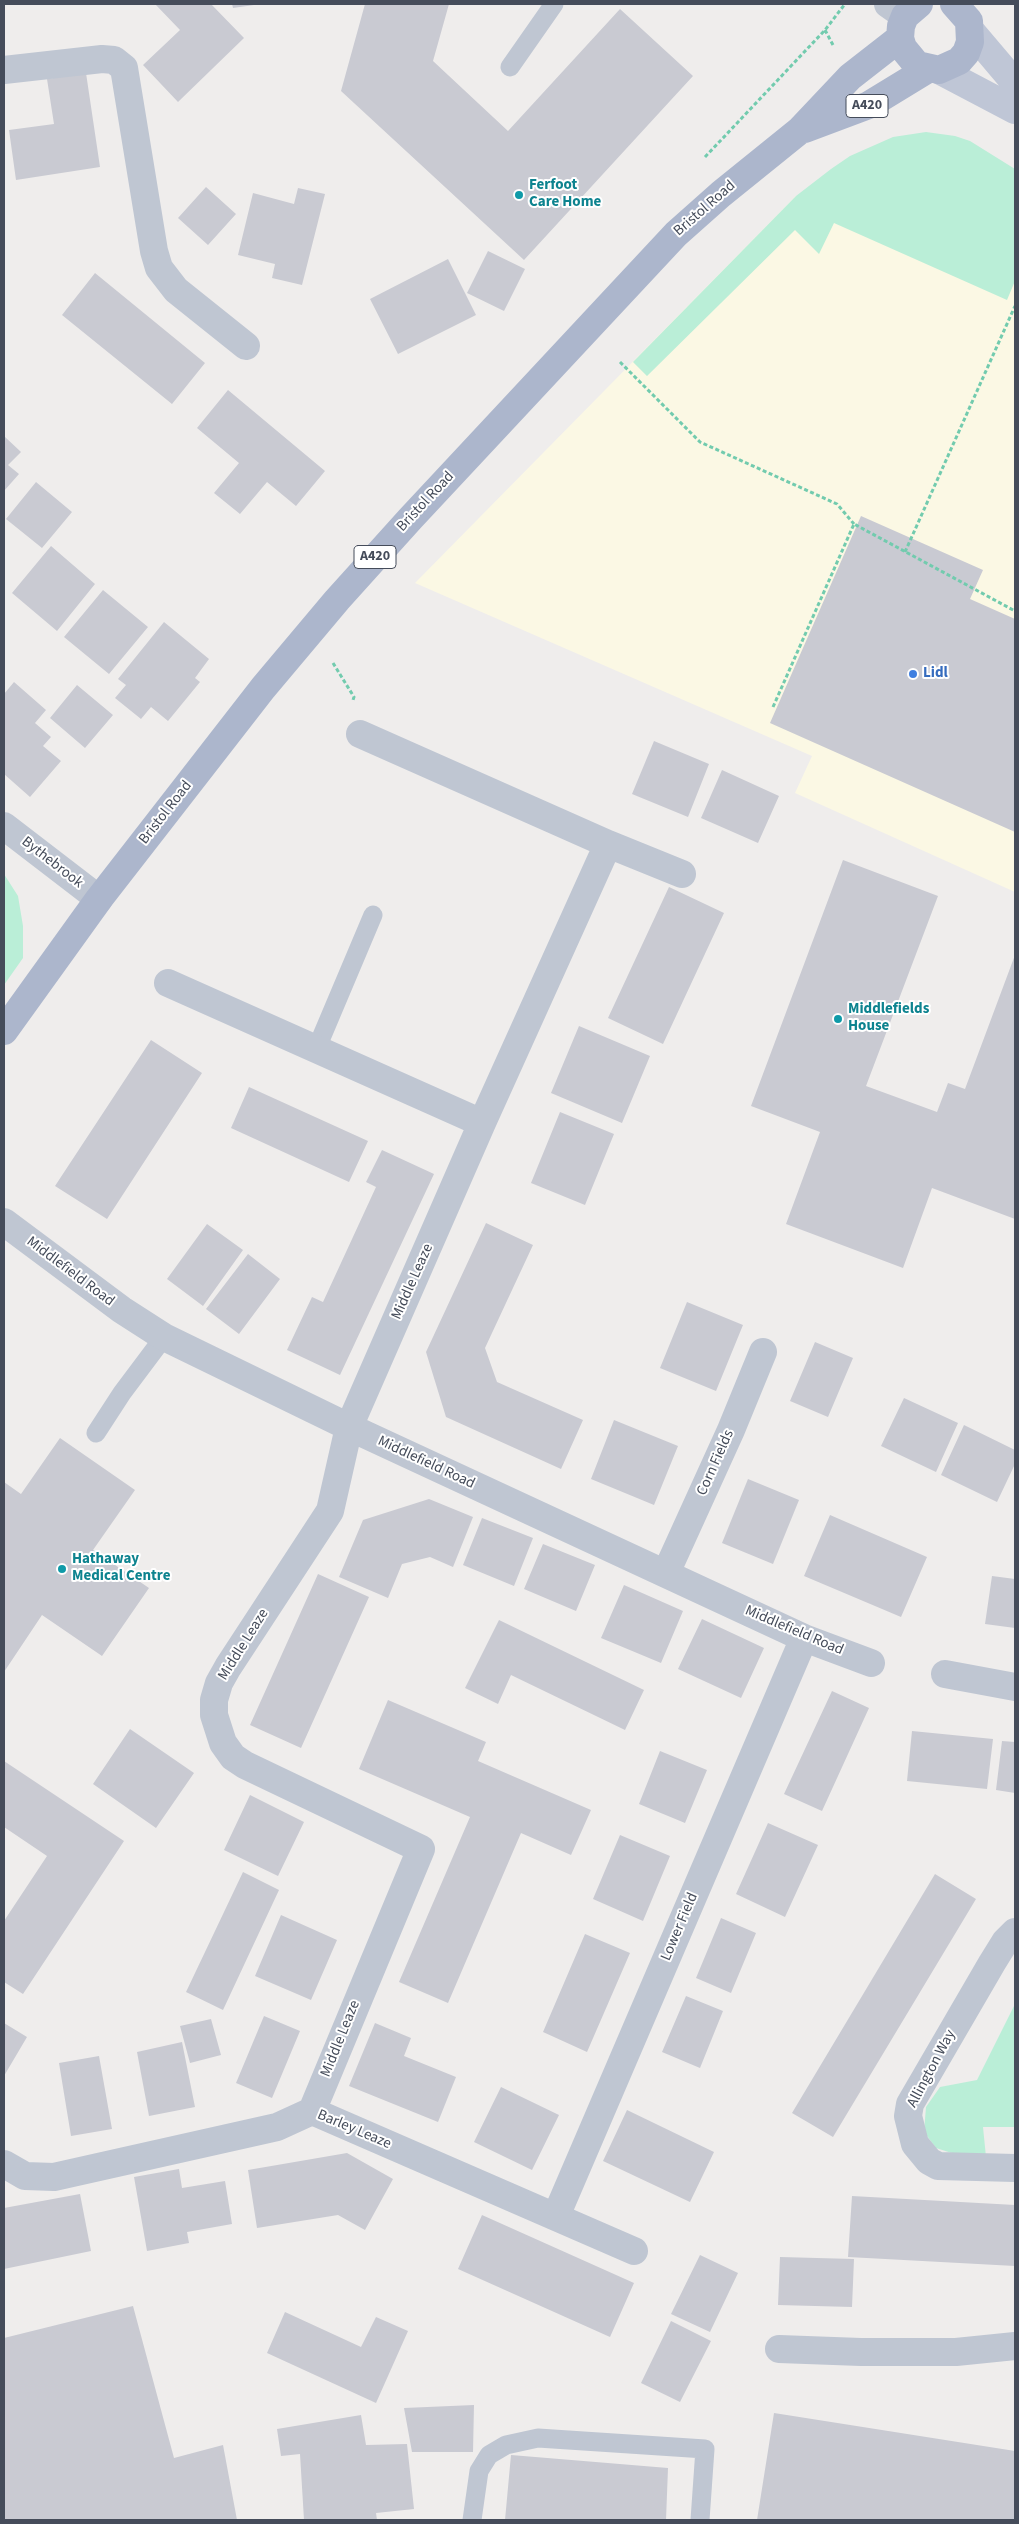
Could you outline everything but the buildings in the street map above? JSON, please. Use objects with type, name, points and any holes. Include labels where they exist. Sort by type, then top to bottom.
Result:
[{"type":"main road","name":"Bristol Road","points":[[799,131],[869,105],[934,69],[950,67],[966,53],[970,42],[963,13]]},
{"type":"main road","points":[[963,13],[1015,83]]},
{"type":"main road","name":"Bristol Road","points":[[4,1031],[99,900],[263,688],[337,600],[676,234],[721,194],[799,131],[850,77],[903,15]]},
{"type":"main road","points":[[903,15],[909,57],[917,65],[934,69],[1015,110]]},
{"type":"street","points":[[4,70],[102,59],[114,60],[124,68],[152,241],[159,268],[176,290],[246,346]]},
{"type":"street","points":[[360,734],[608,844],[682,874]]},
{"type":"street","name":"Bythebrook","points":[[4,826],[99,900]]},
{"type":"street","name":"Middle Leaze","points":[[312,2111],[421,1849],[246,1766],[233,1757],[223,1743],[214,1715],[214,1700],[219,1683],[228,1667],[330,1511],[349,1428],[482,1124],[608,844]]},
{"type":"street","points":[[168,984],[482,1124]]},
{"type":"street","name":"Middlefield Road","points":[[4,1222],[122,1310],[164,1337],[349,1428],[804,1638],[871,1663]]},
{"type":"street","name":"Corn Fields","points":[[666,1573],[731,1430],[762,1352]]},
{"type":"street","name":"Lower Field","points":[[556,2216],[804,1638]]},
{"type":"street","points":[[945,1674],[1015,1687]]},
{"type":"street","name":"Allington Way","points":[[1015,1932],[1005,1942],[910,2104],[908,2116],[915,2144],[930,2161],[938,2166],[1015,2168]]},
{"type":"street","name":"Barley Leaze","points":[[4,2164],[26,2176],[54,2177],[277,2127],[312,2111],[634,2251]]},
{"type":"street","points":[[779,2349],[861,2352],[956,2352],[1015,2346]]},
{"type":"lane","points":[[510,67],[554,4]]},
{"type":"lane","points":[[316,1050],[373,914]]},
{"type":"lane","points":[[96,1433],[122,1392],[164,1337]]},
{"type":"lane","points":[[472,2520],[479,2471],[490,2455],[506,2444],[538,2438],[705,2449],[700,2520]]},
{"type":"path","points":[[905,552],[1015,306]]},
{"type":"path","points":[[620,362],[700,442],[837,504],[854,524],[1015,611]]},
{"type":"path","points":[[773,707],[854,524]]},
{"type":"shaded area","points":[[796,196],[927,237],[1015,281],[1015,892],[795,793],[812,756],[415,583]]},
{"type":"green space","points":[[926,132],[955,136],[970,141],[1015,169],[1015,281],[1007,300],[834,223],[819,254],[795,230],[647,376],[633,362],[796,196],[850,156],[893,137]]},
{"type":"green space","points":[[4,874],[18,896],[23,926],[23,958],[4,985]]},
{"type":"green space","points":[[1015,2004],[1015,2127],[983,2127],[986,2157],[958,2155],[936,2148],[924,2132],[926,2107],[940,2087],[977,2080]]},
{"type":"place","name":"Ferfoot Care Home","points":[[519,195]]},
{"type":"place","name":"Lidl","points":[[913,674]]},
{"type":"place","name":"Middlefields House","points":[[838,1019]]},
{"type":"place","name":"Hathaway Medical Centre","points":[[62,1569]]}]
